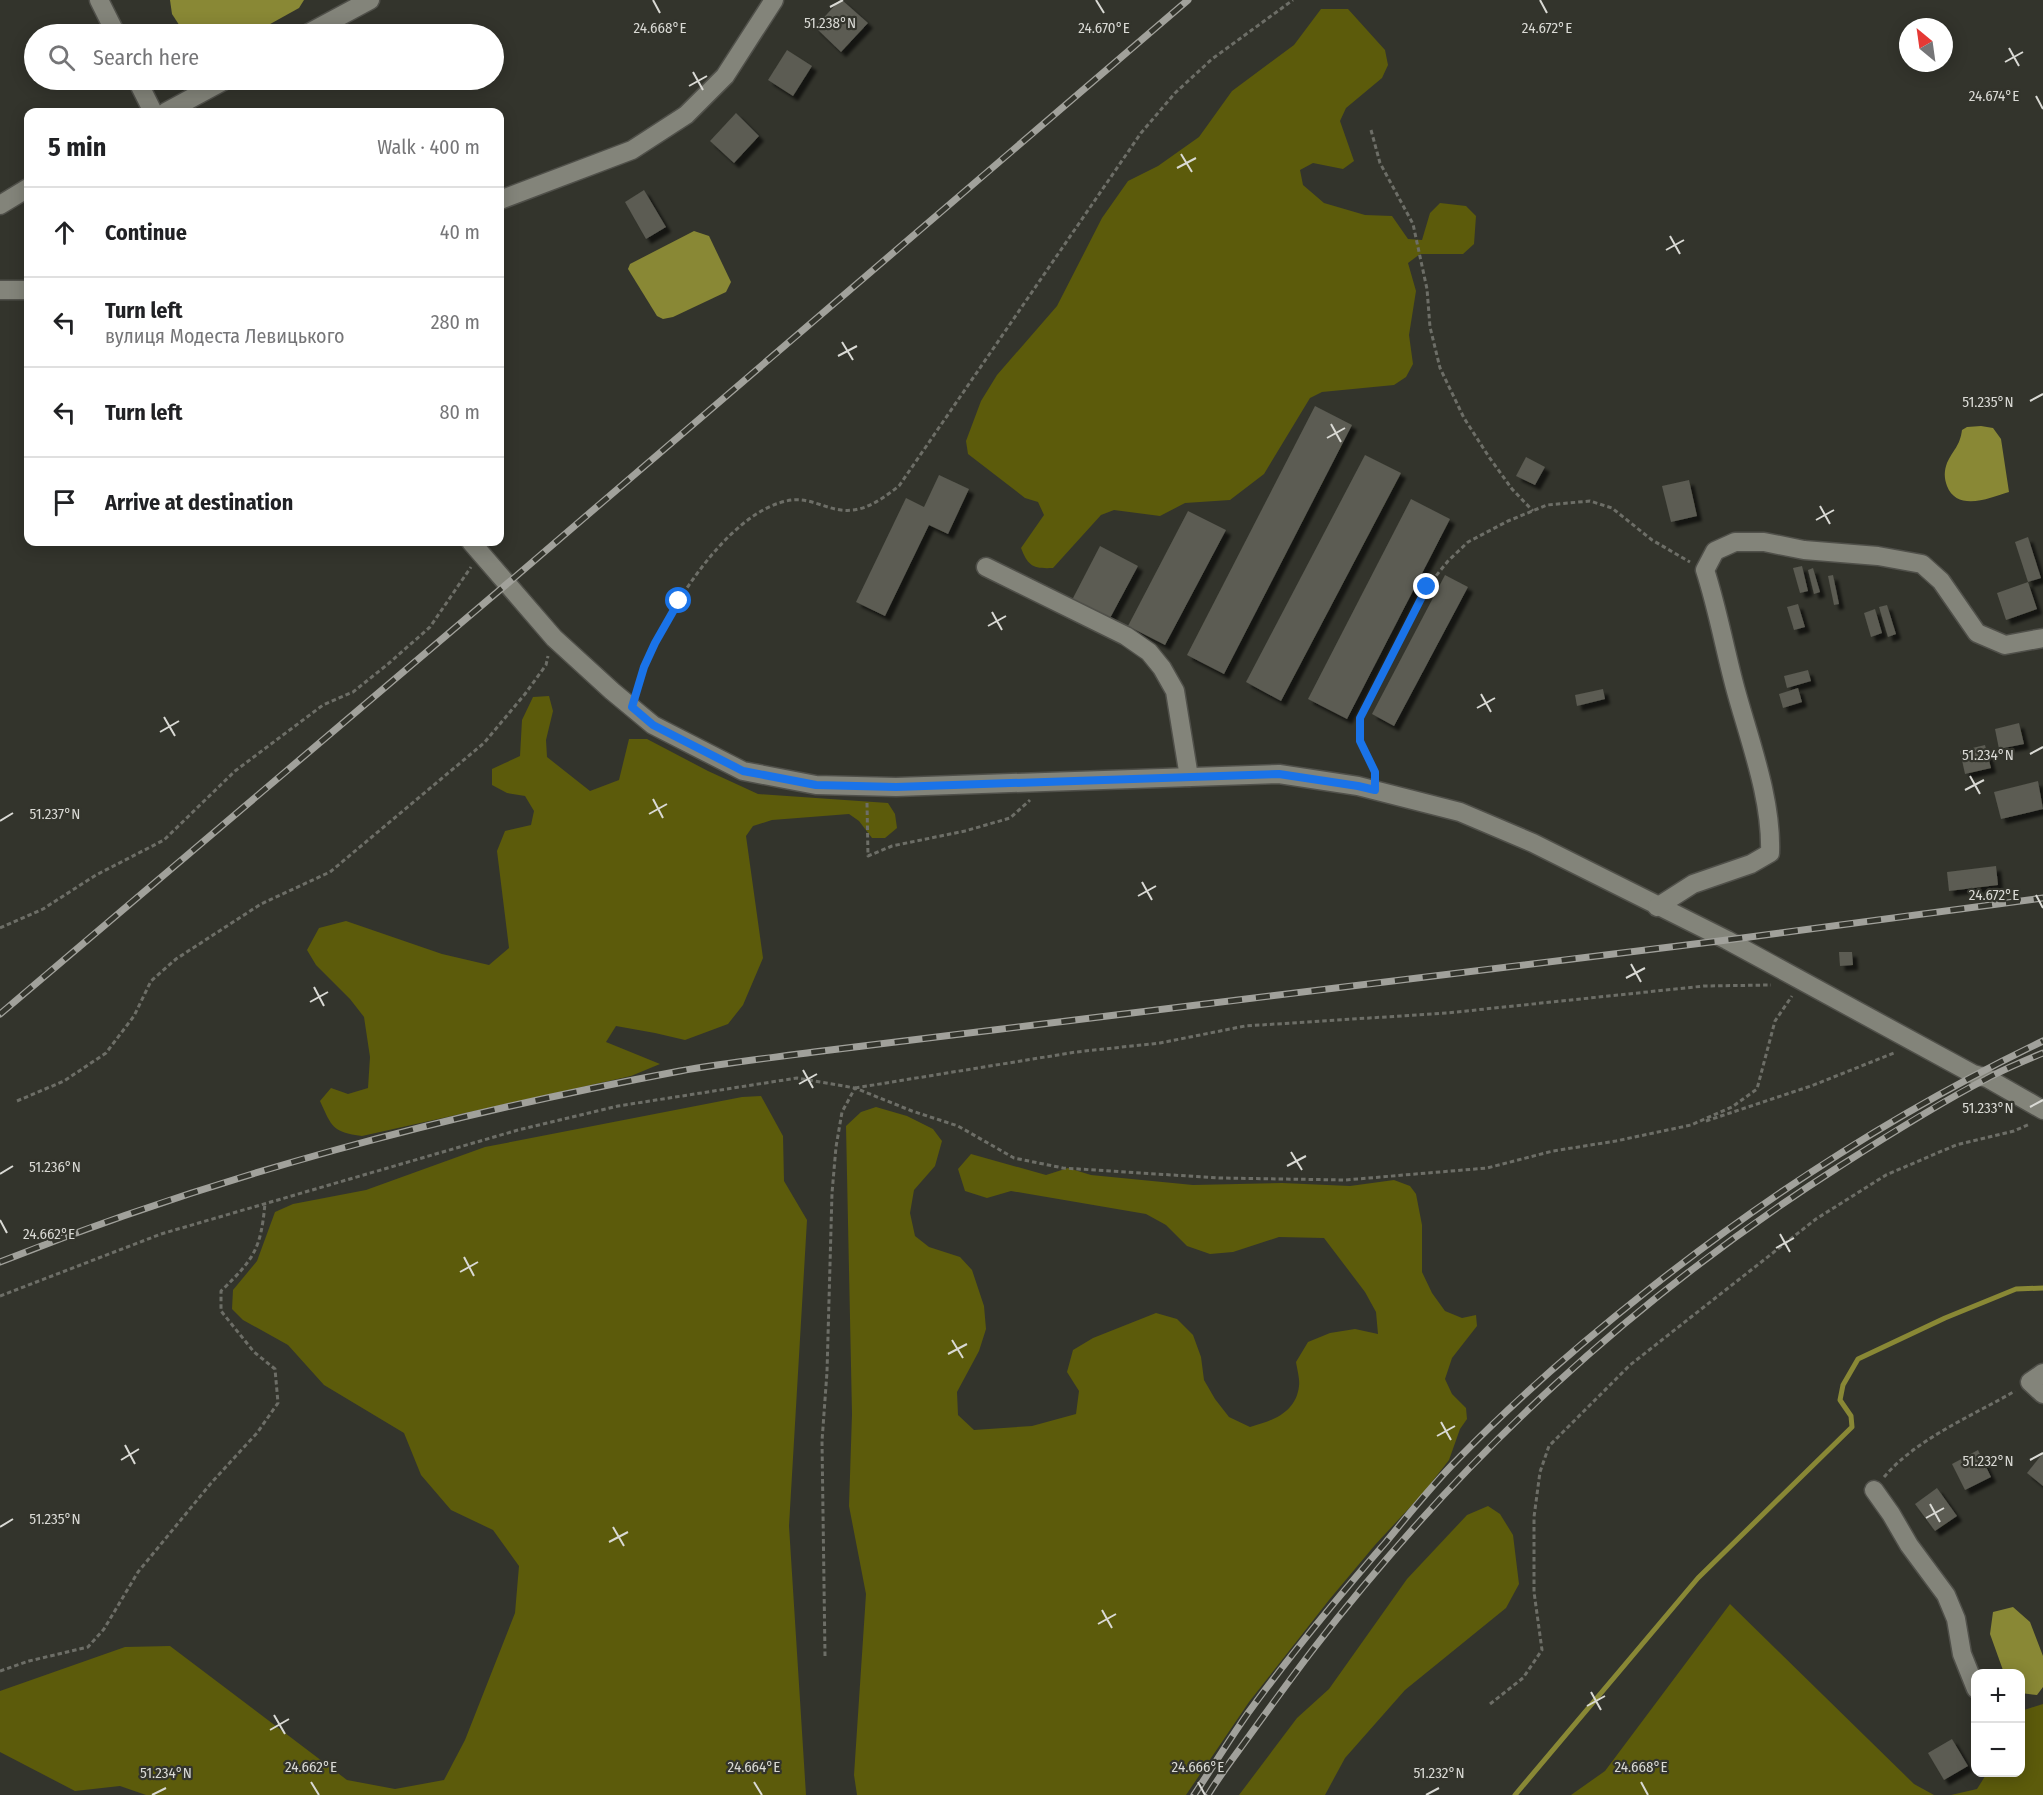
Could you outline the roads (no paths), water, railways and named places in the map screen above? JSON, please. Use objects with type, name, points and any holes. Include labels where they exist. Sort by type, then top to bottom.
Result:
[{"type":"street","points":[[99,0],[111,24]]},
{"type":"street","points":[[326,24],[370,0]]},
{"type":"street","points":[[504,198],[632,150],[686,115],[725,76],[774,0]]},
{"type":"street","points":[[142,90],[151,108]]},
{"type":"street","points":[[172,108],[206,90]]},
{"type":"street","points":[[0,205],[24,190]]},
{"type":"street","points":[[0,290],[24,290]]},
{"type":"street","points":[[1658,907],[1693,884],[1750,864],[1770,853],[1771,829],[1716,603],[1705,570],[1715,551],[1735,542],[1764,542],[1804,550],[1878,556],[1922,564],[1941,580],[1977,633],[2005,645],[2043,639]]},
{"type":"street","points":[[477,548],[554,638],[653,725],[743,771],[816,785],[866,786],[1279,774],[1358,786],[1460,812],[1533,843],[1727,940],[1973,1074],[1987,1078],[2038,1116]]},
{"type":"street","points":[[986,567],[1126,636],[1149,652],[1162,668],[1175,691],[1190,777]]},
{"type":"street","points":[[1874,1490],[1892,1514],[1909,1545],[1946,1595],[1956,1619],[1962,1654],[1971,1676]]},
{"type":"waterway","points":[[1515,1795],[1698,1578],[1852,1427],[1851,1416],[1840,1400],[1843,1385],[1858,1359],[1945,1318],[2016,1289],[2043,1288]]},
{"type":"railway","points":[[0,1014],[508,583],[1188,0]]},
{"type":"railway","points":[[0,1262],[167,1201],[335,1150],[506,1107],[680,1071],[814,1052],[1727,940],[2043,898]]},
{"type":"railway","points":[[1194,1795],[1248,1713],[1350,1584],[1448,1469],[1503,1414],[1550,1372],[1648,1290],[1790,1186],[1888,1124],[1990,1067],[2043,1041]]},
{"type":"railway","points":[[1208,1795],[1303,1663],[1368,1581],[1427,1513],[1489,1448],[1554,1386],[1691,1270],[1764,1217],[1930,1110],[1993,1075],[2043,1053]]}]
